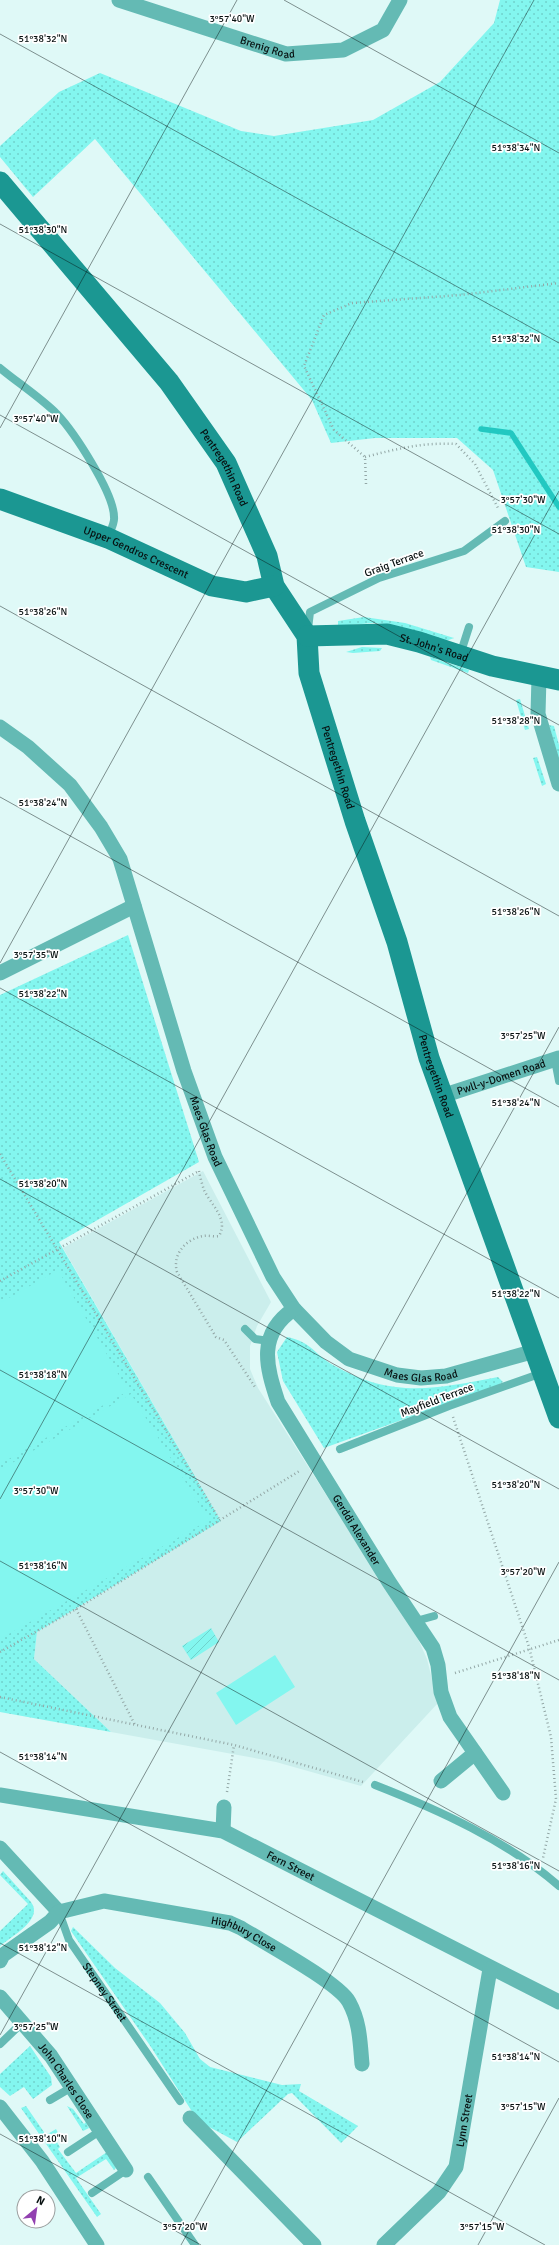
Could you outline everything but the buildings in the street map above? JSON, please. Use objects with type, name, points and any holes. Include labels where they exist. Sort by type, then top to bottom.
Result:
[{"type":"street","name":"Brenig Road","points":[[120,0],[286,54],[343,50],[383,30],[400,0]]},
{"type":"street","name":"Pentregethin Road","points":[[0,182],[169,382],[218,451],[226,463],[268,556],[274,586],[306,636],[310,673],[355,821],[397,942],[429,1058],[559,1418]]},
{"type":"street","name":"Upper Gendros Crescent","points":[[0,499],[108,538],[212,586],[246,592],[274,586]]},
{"type":"street","name":"St. John's Road","points":[[306,636],[387,634],[492,666],[559,680]]},
{"type":"street","points":[[539,677],[538,714],[559,784]]},
{"type":"street","name":"Maes Glas Road","points":[[0,727],[28,747],[70,785],[101,826],[120,859],[184,1071],[214,1157],[273,1277],[294,1309],[326,1342],[349,1359],[397,1375],[421,1378],[446,1376],[535,1352]]},
{"type":"street","points":[[0,973],[134,906]]},
{"type":"street","name":"Pwll-y-Domen Road","points":[[442,1096],[557,1059]]},
{"type":"street","name":"Gerddi Alexander","points":[[294,1309],[284,1315],[274,1329],[266,1349],[268,1373],[278,1402],[389,1582],[433,1648],[440,1678],[441,1692],[450,1717],[503,1793]]},
{"type":"street","points":[[441,1781],[475,1753]]},
{"type":"street","name":"Fern Street","points":[[0,1795],[224,1832],[490,1969],[559,2002]]},
{"type":"street","points":[[224,1807],[224,1832]]},
{"type":"street","name":"Stepney Street","points":[[0,1848],[60,1912]]},
{"type":"street","name":"Highbury Close","points":[[60,1912],[104,1902],[230,1923],[241,1928],[321,1977],[348,2000],[359,2026],[362,2064]]},
{"type":"street","points":[[0,1961],[3,1956],[50,1922],[60,1912]]},
{"type":"street","name":"Lynn Street","points":[[384,2245],[438,2192],[456,2167],[490,1969]]},
{"type":"street","name":"John Charles Close","points":[[0,1997],[51,2056],[126,2170]]},
{"type":"street","points":[[0,2107],[42,2161],[98,2245]]},
{"type":"street","points":[[190,2118],[314,2245]]},
{"type":"lane","points":[[0,368],[57,414],[82,447],[98,476],[112,509],[114,518],[108,538]]},
{"type":"lane","name":"Graig Terrace","points":[[306,636],[310,612],[379,578],[464,551],[505,521]]},
{"type":"lane","points":[[460,656],[469,627]]},
{"type":"lane","points":[[557,1059],[559,1081]]},
{"type":"lane","points":[[245,1329],[255,1339],[270,1341]]},
{"type":"lane","name":"Mayfield Terrace","points":[[340,1449],[449,1406],[543,1373]]},
{"type":"lane","points":[[416,1621],[434,1616]]},
{"type":"lane","points":[[375,1785],[425,1804],[524,1858],[559,1886]]},
{"type":"lane","name":"Stepney Street","points":[[60,1912],[69,1940],[180,2101]]},
{"type":"lane","points":[[0,2044],[22,2023]]},
{"type":"lane","points":[[50,2100],[72,2087]]},
{"type":"lane","points":[[68,2152],[100,2131]]},
{"type":"lane","points":[[92,2193],[126,2170]]},
{"type":"lane","points":[[148,2177],[195,2245]]},
{"type":"path","points":[[366,484],[365,457],[334,430],[304,366],[324,315],[352,303],[460,295],[559,283]]},
{"type":"path","points":[[365,457],[410,446],[435,443],[456,444],[475,464],[505,521]]},
{"type":"path","points":[[0,1154],[219,1519]]},
{"type":"path","points":[[0,1281],[199,1171],[214,1157]]},
{"type":"path","points":[[449,1406],[530,1650],[552,1737],[556,1799],[540,1870]]},
{"type":"path","points":[[0,1652],[76,1609],[219,1519],[315,1462]]},
{"type":"path","points":[[76,1609],[135,1725]]},
{"type":"path","points":[[440,1678],[559,1640]]},
{"type":"path","points":[[0,1697],[234,1745],[375,1785]]},
{"type":"path","points":[[224,1807],[234,1745]]},
{"type":"shaded area","points":[[500,0],[559,0],[559,572],[526,567],[493,470],[457,438],[375,438],[331,443],[312,400],[95,139],[33,197],[0,157],[0,146],[59,92],[100,73],[241,131],[274,136],[373,120],[440,82],[494,23]]},
{"type":"shaded area","points":[[364,617],[405,623],[454,638],[446,641],[384,624],[373,623],[338,626],[338,621]]},
{"type":"shaded area","points":[[362,647],[382,648],[380,651],[353,653],[346,652]]},
{"type":"shaded area","points":[[430,657],[469,670],[468,673],[431,660]]},
{"type":"shaded area","points":[[520,699],[529,729],[525,730],[516,700]]},
{"type":"shaded area","points":[[549,725],[554,726],[559,745],[559,760]]},
{"type":"shaded area","points":[[537,757],[546,784],[542,786],[533,758]]},
{"type":"shaded area","points":[[128,935],[199,1162],[59,1242],[221,1521],[37,1632],[34,1659],[111,1732],[0,1712],[0,995]]},
{"type":"shaded area","points":[[203,1171],[271,1302],[257,1326],[250,1346],[250,1369],[258,1388],[418,1639],[427,1659],[438,1703],[361,1786],[276,1762],[111,1732],[34,1659],[37,1632],[221,1521],[63,1248]]},
{"type":"shaded area","points":[[58,1270],[128,1391],[0,1464],[0,1303]]},
{"type":"shaded area","points":[[287,1337],[308,1345],[333,1365],[355,1376],[375,1383],[395,1387],[414,1388],[454,1385],[498,1377],[503,1382],[496,1386],[324,1448],[283,1381],[277,1352]]},
{"type":"shaded area","points":[[131,1394],[209,1520],[0,1639],[0,1470]]},
{"type":"shaded area","points":[[211,1628],[219,1642],[191,1660],[182,1646]]},
{"type":"shaded area","points":[[275,1655],[295,1687],[236,1725],[216,1693]]},
{"type":"shaded area","points":[[3,1871],[31,1902],[34,1908],[33,1915],[25,1927],[0,1946],[0,1931],[28,1904],[0,1875]]},
{"type":"shaded area","points":[[73,1927],[115,1968],[160,2003],[185,2033],[200,2059],[210,2067],[282,2085],[301,2084],[299,2091],[358,2126],[341,2143],[292,2093],[288,2094],[237,2142],[198,2121],[151,2047],[71,1931]]},
{"type":"shaded area","points":[[30,2046],[51,2077],[52,2085],[33,2099],[24,2087],[10,2096],[0,2087],[0,2074]]},
{"type":"shaded area","points":[[26,2106],[46,2135],[56,2129],[58,2133],[53,2136],[60,2147],[58,2149],[76,2173],[107,2152],[116,2168],[114,2170],[106,2159],[76,2178],[101,2214],[97,2217],[21,2108]]},
{"type":"shaded area","points":[[67,2106],[73,2109],[84,2124],[86,2122],[89,2128],[83,2131]]},
{"type":"waterway","points":[[481,429],[511,433],[559,507]]}]
